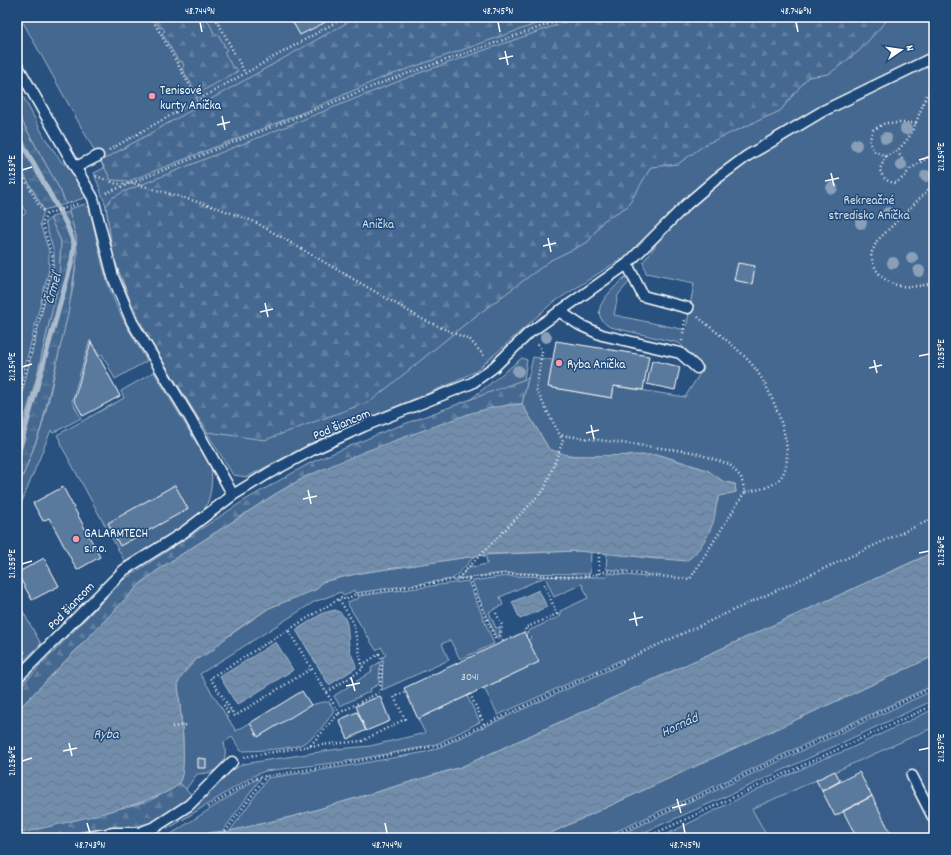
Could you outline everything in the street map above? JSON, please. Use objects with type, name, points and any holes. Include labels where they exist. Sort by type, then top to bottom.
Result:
[{"type":"lane","name":"Pod šiancom","points":[[17,678],[124,570],[184,532],[233,495],[269,473],[312,450],[364,426],[461,389],[472,383],[494,367],[529,333],[627,264],[687,204],[716,179],[748,156],[784,133],[823,111],[934,57]]},
{"type":"lane","points":[[17,65],[93,198],[112,277],[132,322],[190,418],[233,495]]},
{"type":"lane","points":[[76,168],[98,156]]},
{"type":"lane","points":[[627,264],[643,296],[691,311]]},
{"type":"lane","points":[[559,311],[580,325],[602,335],[680,353],[697,368]]},
{"type":"lane","points":[[82,838],[114,833],[139,833],[155,827],[189,805],[232,762]]},
{"type":"lane","points":[[912,776],[934,819]]},
{"type":"path","points":[[152,17],[198,100]]},
{"type":"path","points":[[215,17],[245,73]]},
{"type":"path","points":[[98,156],[345,17]]},
{"type":"path","points":[[93,198],[389,80],[569,17]]},
{"type":"path","points":[[916,123],[894,121],[885,123],[873,130],[870,142],[871,148],[879,154],[886,156],[897,152],[908,139],[916,123],[928,91],[934,86]]},
{"type":"path","points":[[897,152],[909,170]]},
{"type":"path","points":[[886,156],[880,169],[883,178],[887,181],[896,183],[905,176],[909,170],[934,153]]},
{"type":"path","points":[[17,165],[41,209],[47,214]]},
{"type":"path","points":[[76,168],[111,182],[133,183],[218,208],[255,222],[424,320],[470,340],[494,367]]},
{"type":"path","points":[[934,184],[877,241],[871,254],[876,270],[882,277],[895,285],[907,287],[934,282]]},
{"type":"path","points":[[17,408],[53,258],[42,223],[47,214],[68,207]]},
{"type":"path","points":[[691,311],[735,349],[756,371],[772,398],[786,439],[786,468],[781,478],[762,489],[745,492]]},
{"type":"path","points":[[682,344],[683,330]]},
{"type":"path","points":[[454,581],[544,490],[561,448],[563,441],[536,390],[542,350],[529,333]]},
{"type":"path","points":[[312,668],[235,716],[210,678],[342,597],[345,600],[354,595],[507,574],[573,576],[599,574],[606,571],[690,579],[745,492],[741,477],[729,464],[692,452],[560,435]]},
{"type":"path","points":[[208,807],[255,778],[266,775],[343,764],[440,745],[934,518]]},
{"type":"path","points":[[599,552],[599,574]]},
{"type":"path","points":[[469,579],[495,638],[506,640]]},
{"type":"path","points":[[526,636],[528,635],[525,628],[557,614],[543,582]]},
{"type":"path","points":[[327,692],[363,669],[353,622],[339,599]]},
{"type":"path","points":[[496,613],[502,625],[500,639]]},
{"type":"path","points":[[288,630],[339,713]]},
{"type":"path","points":[[310,746],[339,713],[380,692],[382,661],[379,654],[362,664]]},
{"type":"path","points":[[608,838],[934,687]]},
{"type":"path","points":[[232,762],[244,757],[310,746],[362,741],[404,719],[394,697],[405,692]]},
{"type":"path","points":[[470,694],[484,724]]},
{"type":"path","points":[[224,705],[228,713],[231,711]]},
{"type":"path","points":[[645,838],[934,705]]},
{"type":"path","points":[[172,727],[185,725]]},
{"type":"path","points":[[221,838],[266,775]]},
{"type":"shaded area","points":[[934,727],[934,838],[687,838],[835,771]]},
{"type":"green space","name":"Anička","points":[[20,17],[934,17],[934,552],[461,767],[295,816],[230,831],[268,778],[426,752],[622,664],[623,659],[498,715],[484,688],[538,662],[528,640],[531,638],[528,631],[561,616],[560,611],[588,598],[582,584],[554,597],[545,577],[500,597],[503,605],[489,612],[496,628],[500,627],[499,637],[496,637],[472,581],[507,576],[607,577],[607,573],[646,577],[646,573],[606,569],[607,553],[656,559],[690,558],[707,536],[719,496],[736,492],[735,484],[724,482],[707,470],[660,455],[580,456],[560,454],[549,449],[522,404],[533,357],[553,360],[549,387],[612,398],[614,386],[685,397],[704,367],[679,343],[610,327],[603,321],[600,315],[600,308],[603,301],[625,277],[630,281],[618,295],[614,315],[686,330],[694,283],[646,273],[643,262],[656,245],[647,245],[627,264],[621,259],[551,304],[476,371],[455,382],[327,435],[247,477],[233,475],[148,337],[130,300],[113,256],[106,206],[94,173],[104,168]]},
{"type":"green space","points":[[154,17],[209,17],[207,19],[215,35],[218,34],[227,50],[224,52],[233,68],[235,67],[238,71],[197,94],[182,68],[184,66],[182,61],[179,62],[162,33],[165,31],[162,27],[160,28]]},
{"type":"green space","points":[[357,17],[556,17],[379,79],[312,109],[129,181],[111,180],[101,161]]},
{"type":"green space","points":[[580,17],[899,17],[887,20],[859,51],[829,74],[808,77],[780,111],[706,144],[678,164],[651,167],[628,206],[603,221],[588,242],[551,260],[464,325],[371,401],[265,440],[207,432],[148,337],[130,300],[113,256],[106,206],[112,198],[123,192],[419,73]]},
{"type":"green space","points":[[17,85],[45,138],[61,161],[76,174],[86,196],[84,198],[66,204],[60,190],[17,112]]},
{"type":"green space","points":[[17,112],[60,190],[66,204],[44,210],[17,162]]},
{"type":"green space","points":[[17,162],[44,210],[40,224],[49,251],[49,269],[17,399],[17,218],[26,213],[17,197]]},
{"type":"green space","points":[[85,204],[89,208],[102,263],[112,295],[147,361],[115,379],[102,354],[99,356],[90,340],[72,401],[81,418],[53,433],[51,430],[17,514],[17,491],[41,429],[49,399],[73,287],[77,256],[76,236],[69,209]]},
{"type":"green space","points":[[69,212],[76,236],[77,256],[68,314],[41,428],[17,491],[17,445],[36,380],[59,281],[61,241],[51,220],[52,217]]},
{"type":"green space","points":[[52,217],[51,220],[61,241],[59,281],[36,380],[17,445],[17,414],[54,263],[54,252],[45,222]]},
{"type":"green space","points":[[522,358],[527,360],[524,380],[467,402]]},
{"type":"green space","points":[[154,372],[211,467],[212,479],[207,504],[201,514],[194,521],[175,534],[125,562],[57,435],[124,398],[121,391]]},
{"type":"green space","points":[[528,378],[522,404],[510,404],[307,476],[277,493],[165,565],[143,581],[17,711],[17,690],[123,580],[245,500],[312,462],[388,430]]},
{"type":"green space","points":[[577,551],[591,552],[590,574],[505,573],[458,579],[471,565],[472,567],[487,564],[486,557],[483,557],[484,555]]},
{"type":"green space","points":[[475,556],[453,579],[355,593],[354,590],[344,596],[341,592],[314,602],[200,674],[236,731],[250,723],[258,737],[302,709],[312,705],[321,702],[329,702],[334,710],[320,730],[300,745],[280,749],[241,751],[232,737],[224,742],[225,757],[221,766],[217,770],[197,774],[186,789],[180,783],[183,765],[183,737],[178,683],[181,676],[197,659],[213,650],[223,640],[269,608],[317,589],[322,582],[360,573]]},
{"type":"green space","points":[[123,580],[17,690],[17,685]]},
{"type":"green space","points":[[468,581],[494,644],[460,659],[450,640],[442,644],[449,660],[382,690],[383,657],[386,655],[381,647],[376,650],[347,603],[359,598],[358,596]]},
{"type":"green space","points":[[17,601],[41,644],[17,667]]},
{"type":"green space","points":[[934,656],[934,685],[602,838],[540,838]]},
{"type":"green space","points":[[380,662],[379,684],[370,689],[371,691],[340,706],[334,696],[372,671],[371,668]]},
{"type":"green space","points":[[934,690],[934,700],[738,791],[631,838],[613,838]]},
{"type":"green space","points":[[467,696],[480,722],[439,743],[425,747],[342,762],[265,771],[253,776],[168,829],[166,825],[211,791],[217,785],[219,779],[243,764],[338,749],[370,746],[425,733],[418,719]]},
{"type":"green space","points":[[934,709],[934,727],[752,809],[768,838],[659,838],[752,792],[825,758],[845,751]]},
{"type":"green space","points":[[260,779],[223,831],[165,838],[255,780]]},
{"type":"green space","points":[[180,783],[193,796],[172,813],[152,822],[134,827],[90,831],[66,838],[17,838],[17,834],[149,801],[174,788]]},
{"type":"water","name":"Ryba","points":[[522,404],[549,449],[570,456],[660,455],[707,470],[724,482],[735,484],[736,492],[719,496],[713,523],[708,533],[695,554],[686,561],[577,551],[490,554],[360,573],[322,582],[317,589],[269,608],[243,625],[223,640],[213,650],[197,659],[187,668],[178,683],[183,735],[182,776],[179,783],[169,790],[152,798],[129,806],[17,834],[17,711],[143,581],[165,565],[277,493],[307,476],[366,451],[471,413],[494,407]]},
{"type":"water","name":"Hornád","points":[[934,552],[934,656],[540,838],[176,838],[230,831],[295,816],[461,767]]},
{"type":"water","points":[[539,590],[547,607],[520,619],[512,602]]},
{"type":"water","points":[[335,610],[344,617],[346,621],[350,650],[356,668],[329,685],[296,630],[323,613]]},
{"type":"water","points":[[276,642],[293,670],[237,705],[220,677]]},
{"type":"building","points":[[290,17],[332,17],[325,21],[326,22],[300,35]]},
{"type":"building","points":[[738,263],[755,266],[752,284],[734,280]]},
{"type":"building","points":[[556,341],[649,356],[643,390],[614,386],[612,398],[548,387]]},
{"type":"building","points":[[91,342],[120,396],[83,416],[74,400]]},
{"type":"building","points":[[652,360],[680,367],[675,390],[647,384]]},
{"type":"building","points":[[175,485],[188,509],[120,546],[108,523]]},
{"type":"building","name":"GALARMTECH s.r.o.","points":[[63,487],[100,557],[77,570],[49,518],[43,521],[33,503]]},
{"type":"building","points":[[44,558],[59,586],[32,600],[17,573]]},
{"type":"building","points":[[524,632],[539,662],[418,719],[404,688]]},
{"type":"building","points":[[20,648],[25,652],[17,660],[17,651]]},
{"type":"building","points":[[302,691],[311,705],[258,737],[250,723]]},
{"type":"building","points":[[380,696],[390,721],[366,731],[356,706]]},
{"type":"building","points":[[357,712],[366,730],[348,739],[339,720]]},
{"type":"building","points":[[198,758],[206,759],[206,768],[198,768]]},
{"type":"building","points":[[835,771],[840,781],[822,791],[816,780]]},
{"type":"building","points":[[859,772],[872,796],[835,816],[822,791]]},
{"type":"building","points":[[872,796],[893,838],[857,838],[843,811]]},
{"type":"waterway","name":"Črmeľ","points":[[17,134],[67,225],[74,244],[72,261],[17,458]]},
{"type":"place","name":"Tenisové kurty Anička","points":[[152,96]]},
{"type":"place","name":"Ryba Anička","points":[[559,363]]},
{"type":"place","name":"GALARMTECH s.r.o.","points":[[76,539]]},
{"type":"park label","name":"Rekreačné stredisko Anička","points":[[869,206]]}]
